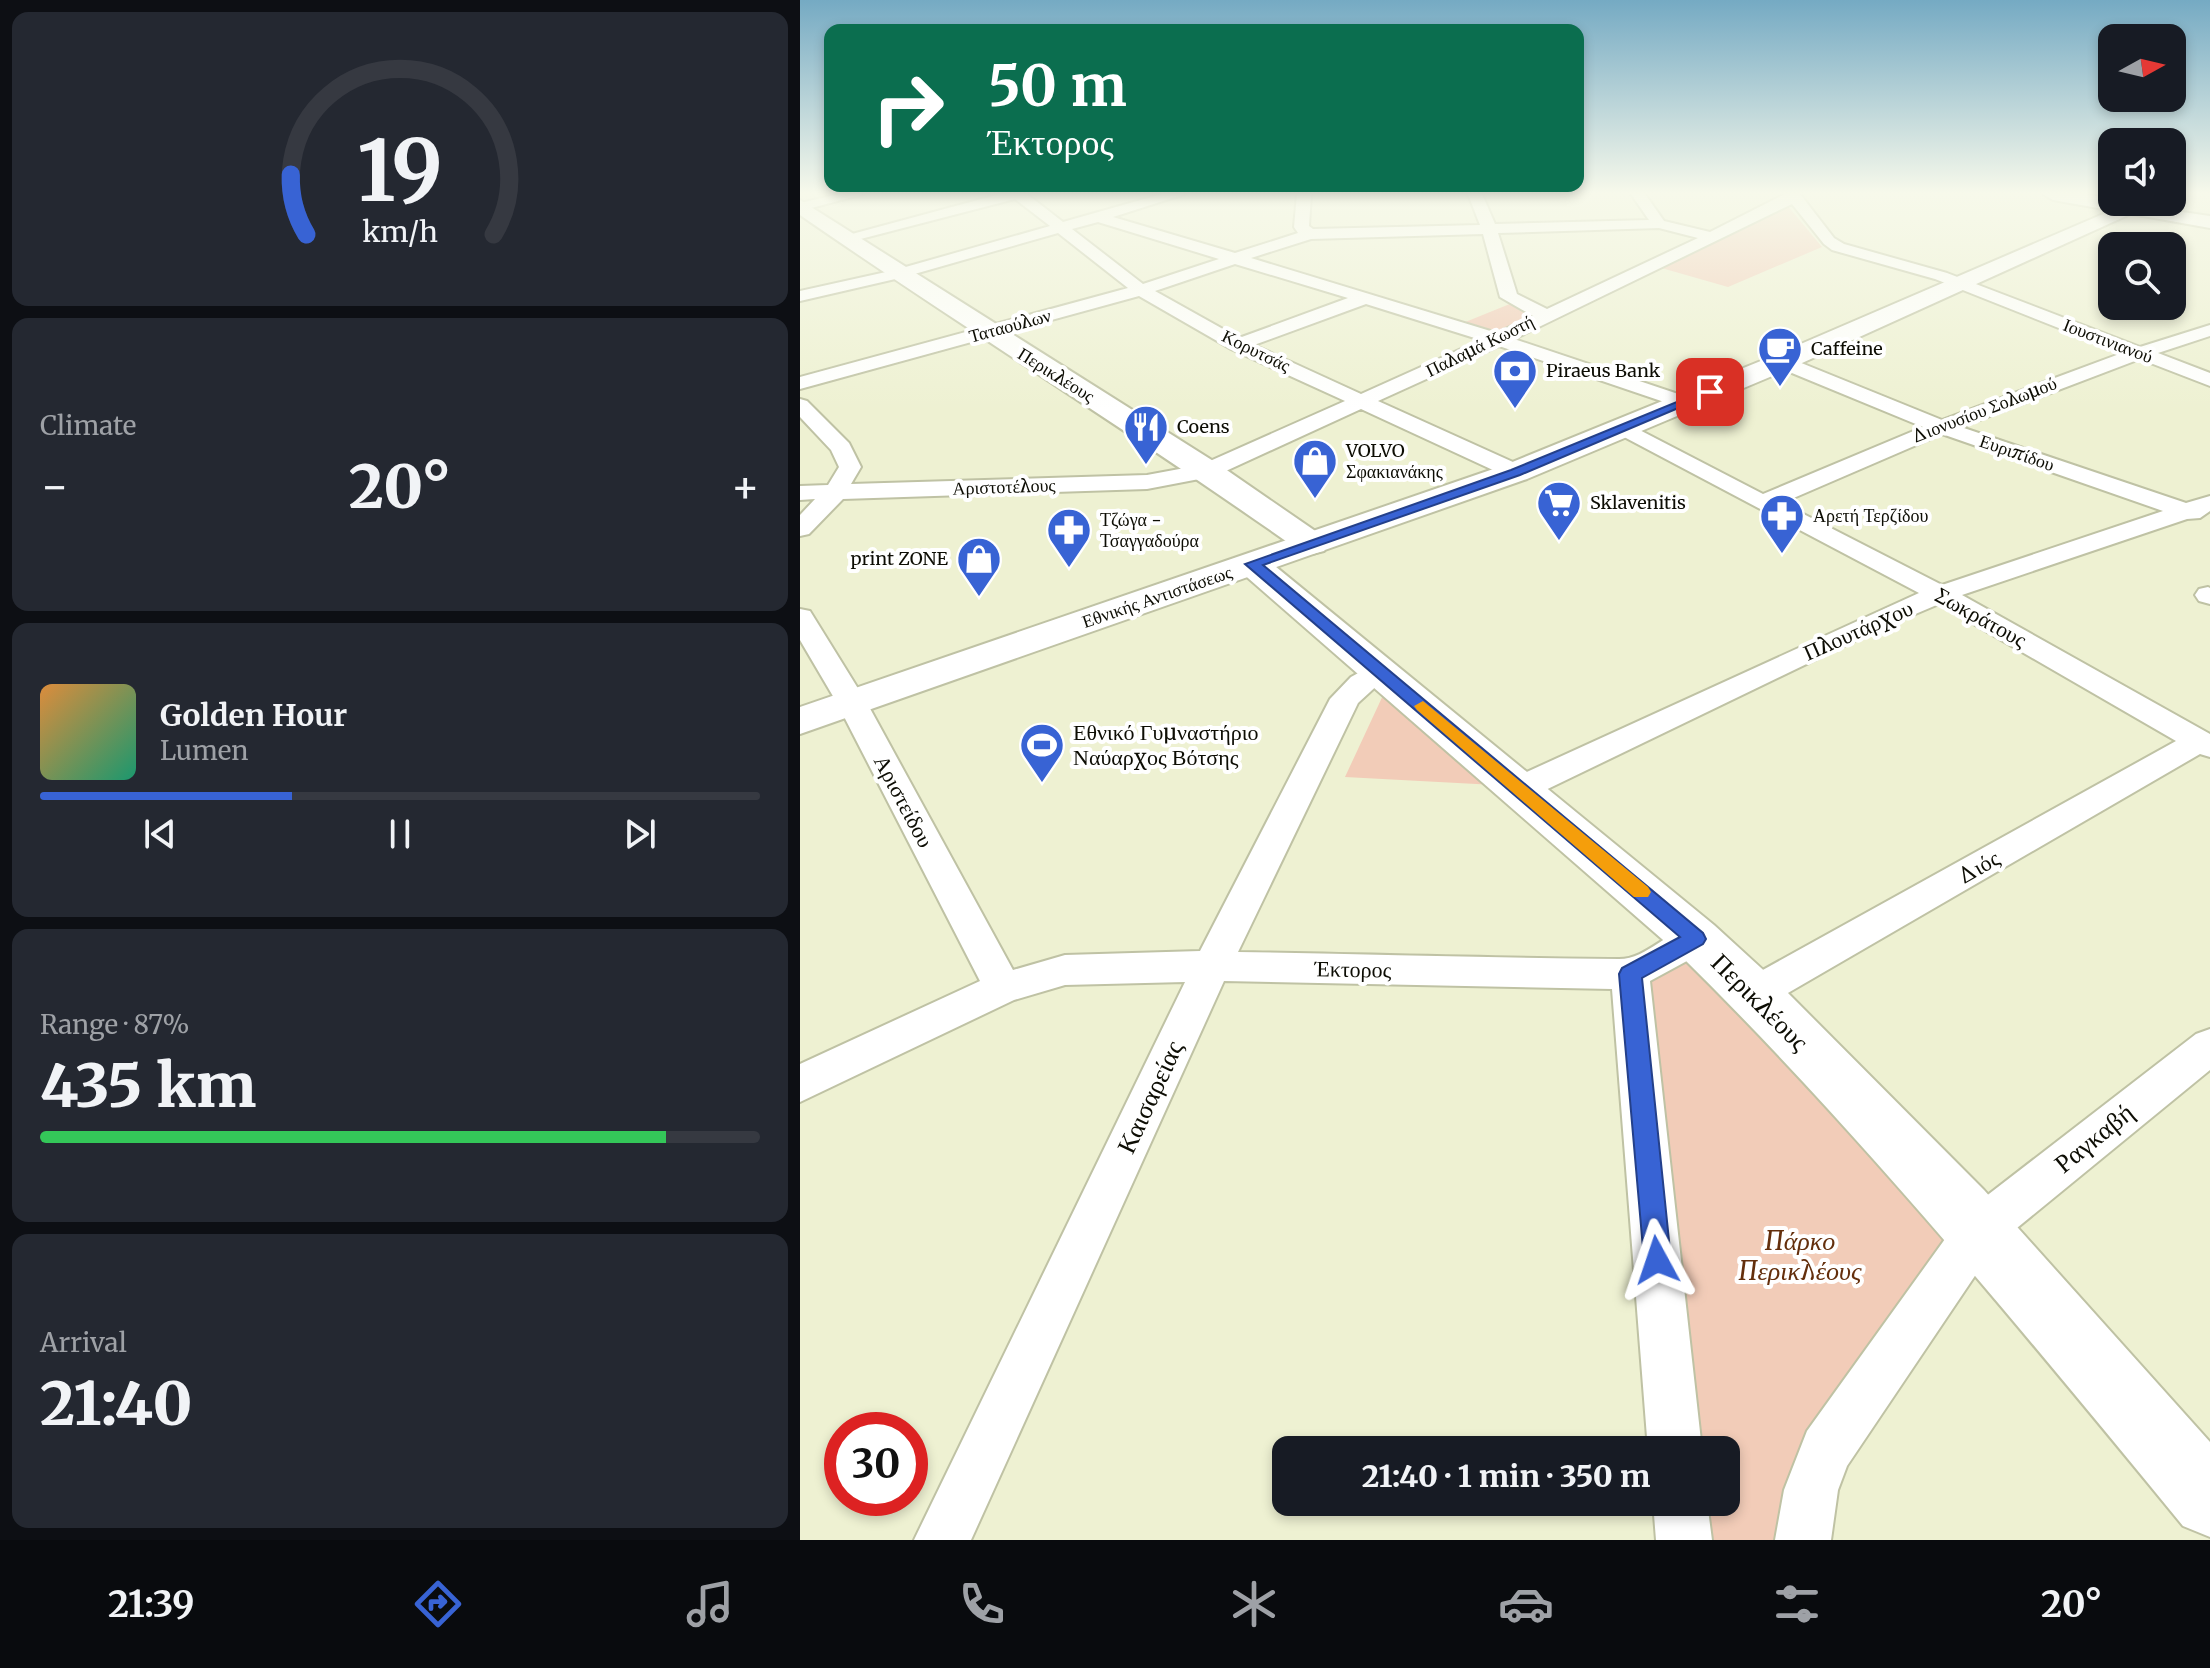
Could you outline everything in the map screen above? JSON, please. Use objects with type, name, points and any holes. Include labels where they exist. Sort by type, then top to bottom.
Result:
[{"type":"main road","name":"Περικλέους","points":[[887,266],[1207,471],[1312,544]]},
{"type":"main road","name":"Εθνικής Αντιστάσεως","points":[[800,721],[1516,472],[1686,403],[2000,266]]},
{"type":"main road","name":"Περικλέους","points":[[1252,564],[1696,939],[1755,993],[1979,1230],[2210,1499]]},
{"type":"street","points":[[800,296],[926,266]]},
{"type":"street","name":"Κορυτσάς","points":[[1111,266],[1141,290],[1238,345],[1516,472]]},
{"type":"street","name":"Ταταούλων","points":[[800,383],[1141,290],[1213,266]]},
{"type":"street","points":[[1257,266],[1497,340],[1686,403]]},
{"type":"street","points":[[1500,266],[1513,302],[1544,315]]},
{"type":"street","name":"Παλαμά Κωστή","points":[[1207,471],[1497,340],[1650,266]]},
{"type":"street","name":"Ιουστινιανού","points":[[1902,266],[1961,283],[2210,380]]},
{"type":"street","points":[[1238,345],[1365,298]]},
{"type":"street","name":"Διονυσίου Σολωμού","points":[[1764,502],[1939,426],[2137,353],[2210,330]]},
{"type":"street","name":"Ευριπίδου","points":[[1782,362],[1939,426],[2202,511]]},
{"type":"street","points":[[800,405],[848,458],[850,467],[835,493],[800,529]]},
{"type":"street","name":"Σωκράτους","points":[[1620,429],[1940,594],[2205,744]]},
{"type":"street","name":"Αριστοτέλους","points":[[800,493],[1147,482],[1207,471]]},
{"type":"street","name":"Πλουτάρχου","points":[[1519,789],[1863,626],[1940,594],[2202,511]]},
{"type":"street","name":"Αριστείδου","points":[[800,617],[852,703],[1003,988]]},
{"type":"street","name":"Καισαρείας","points":[[942,1540],[1212,966],[1345,699],[1380,670]]},
{"type":"street","name":"Διός","points":[[1755,993],[2205,744]]},
{"type":"street","name":"Έκτορος","points":[[800,1084],[1003,988],[1047,973],[1089,967],[1212,966],[1630,974],[1696,939]]},
{"type":"street","points":[[1630,974],[1674,1436]]},
{"type":"street","name":"Ραγκαβή","points":[[1803,1540],[1811,1490],[1826,1450],[1979,1230],[2210,1046]]},
{"type":"street","points":[[1681,1516],[1684,1540]]},
{"type":"green space","points":[[1660,266],[1778,266],[1728,287],[1658,267]]},
{"type":"green space","points":[[1522,299],[1546,312],[1505,336],[1458,325]]},
{"type":"green space","points":[[1385,691],[1495,785],[1345,777]]},
{"type":"green space","name":"Πάρκο Περικλέους","points":[[1696,952],[1971,1258],[1783,1540],[1701,1540],[1698,1516],[1740,1516],[1740,1436],[1691,1436],[1644,980]]},
{"type":"slow traffic","points":[[1423,706],[1641,892]]},
{"type":"place","name":"Caffeine","points":[[1780,388]]},
{"type":"place","name":"Piraeus Bank","points":[[1515,410]]},
{"type":"place","name":"Coens","points":[[1146,466]]},
{"type":"place","name":"VOLVO Σφακιανάκης","points":[[1315,500]]},
{"type":"place","name":"Sklavenitis","points":[[1559,542]]},
{"type":"place","name":"Αρετή Τερζίδου","points":[[1782,555]]},
{"type":"place","name":"Τζώγα - Τσαγγαδούρα","points":[[1069,569]]},
{"type":"place","name":"print ZONE","points":[[979,598]]},
{"type":"place","name":"Εθνικό Γυμναστήριο Ναύαρχος Βότσης","points":[[1042,784]]},
{"type":"route","points":[[1657,1260],[1630,974],[1696,939],[1252,564],[1516,472],[1710,392]]}]
